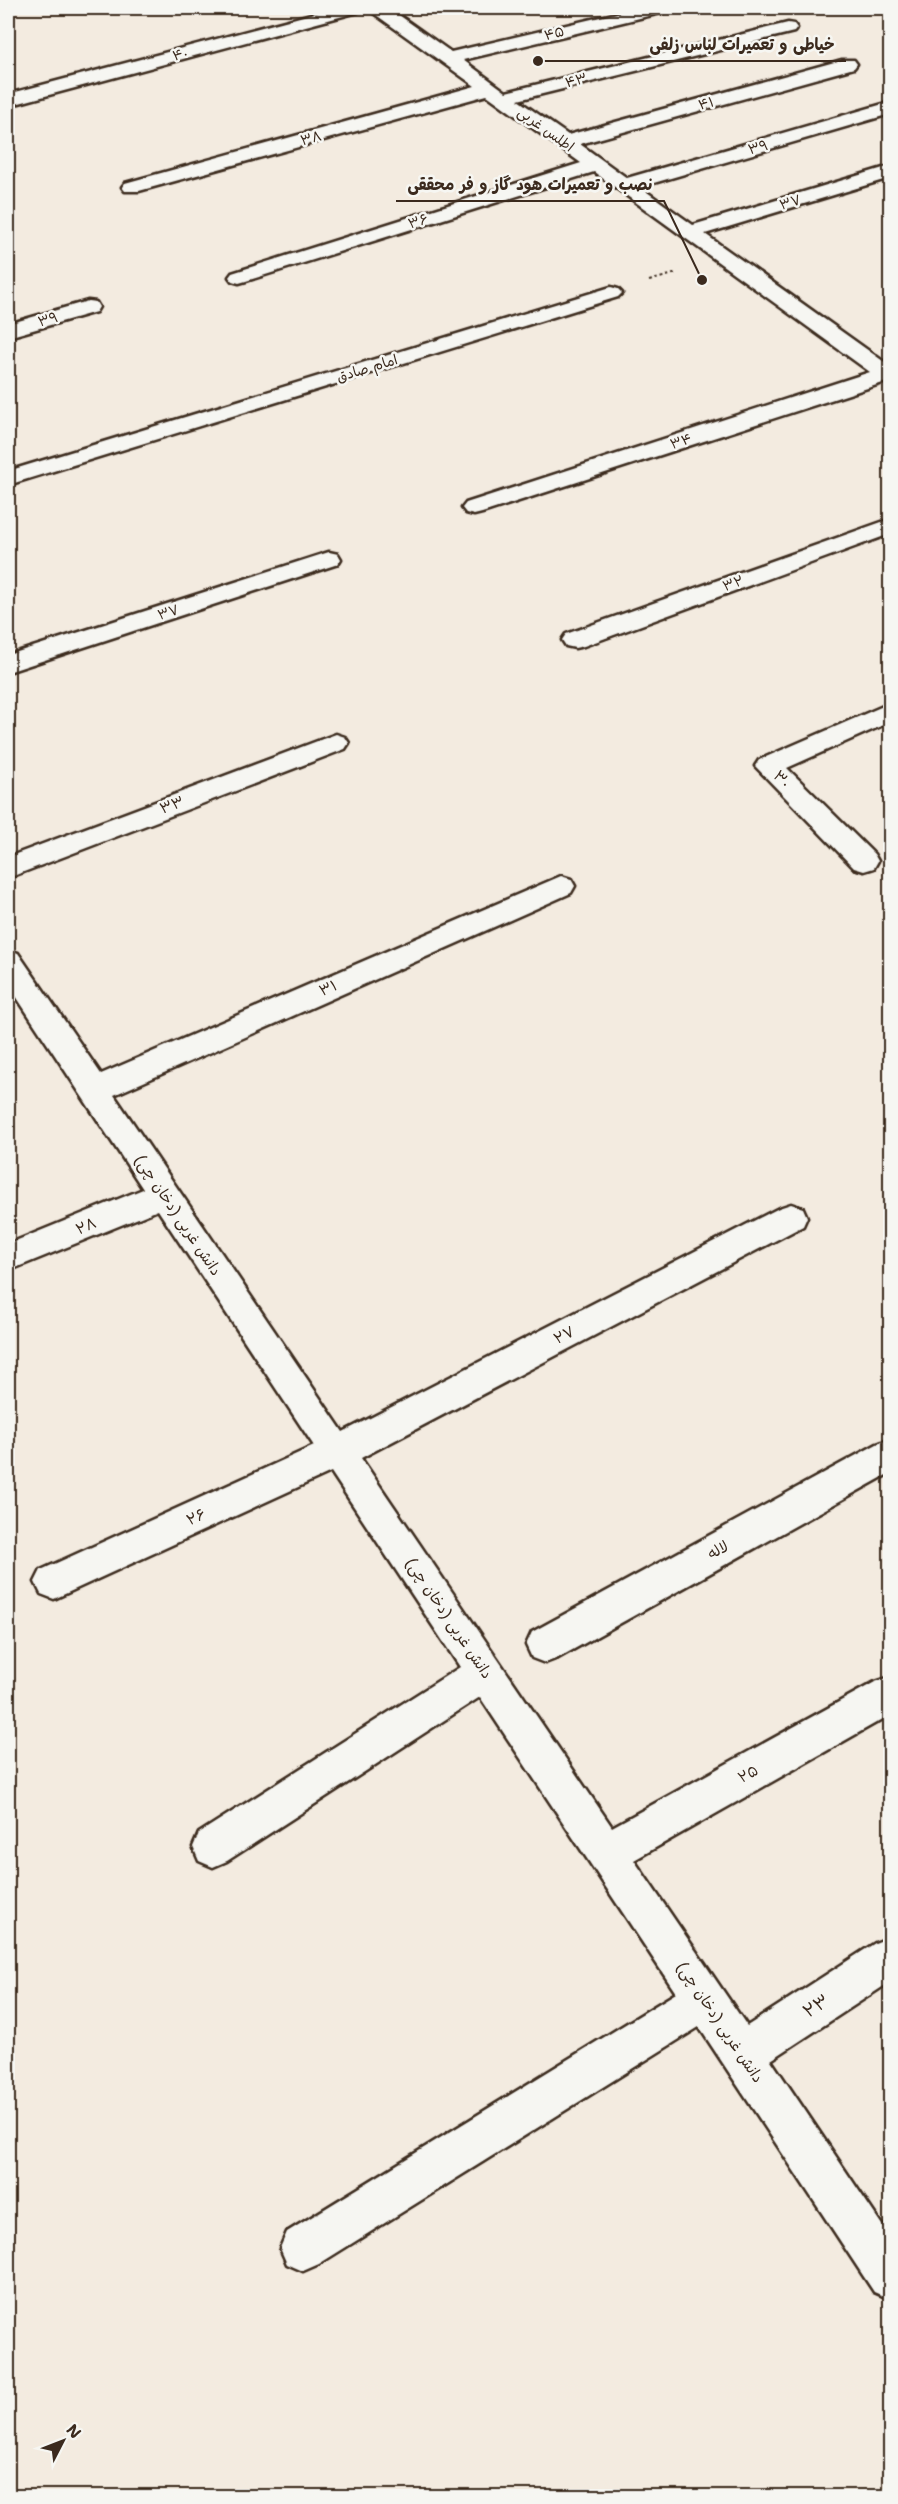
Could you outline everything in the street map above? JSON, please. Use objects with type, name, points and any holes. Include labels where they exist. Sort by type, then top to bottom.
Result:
[{"type":"street","name":"۴۰","points":[[8,100],[352,8]]},
{"type":"street","name":"اطلس غربی","points":[[378,8],[890,374]]},
{"type":"street","name":"۴۵","points":[[449,58],[658,8]]},
{"type":"street","name":"۴۳","points":[[497,93],[788,28]]},
{"type":"street","name":"۴۱","points":[[565,142],[848,64]]},
{"type":"street","name":"۳۸","points":[[132,187],[497,93]]},
{"type":"street","name":"۳۹","points":[[625,185],[891,108]]},
{"type":"street","name":"۳۶","points":[[239,277],[596,165]]},
{"type":"street","name":"۳۷","points":[[690,232],[891,172]]},
{"type":"street","name":"امام صادق","points":[[8,478],[611,293]]},
{"type":"street","name":"۳۹","points":[[8,332],[88,307]]},
{"type":"street","name":"۳۴","points":[[474,508],[890,374]]},
{"type":"street","name":"۳۲","points":[[575,640],[891,526]]},
{"type":"street","name":"۳۷","points":[[8,664],[329,559]]},
{"type":"street","name":"۳۰","points":[[864,861],[769,766],[891,712]]},
{"type":"street","name":"۳۳","points":[[8,868],[336,743]]},
{"type":"street","name":"۳۱","points":[[95,1090],[561,886]]},
{"type":"street","name":"دانش غربی (دخان چی)","points":[[8,961],[891,2276]]},
{"type":"street","name":"۲۸","points":[[8,1258],[164,1194]]},
{"type":"street","name":"۲۷","points":[[338,1452],[791,1217]]},
{"type":"street","name":"۲۶","points":[[54,1582],[338,1452]]},
{"type":"street","name":"لاله","points":[[545,1645],[891,1455]]},
{"type":"street","points":[[213,1847],[485,1672]]},
{"type":"street","name":"۲۵","points":[[606,1853],[889,1695]]},
{"type":"street","name":"۲۳","points":[[742,2054],[891,1958]]},
{"type":"street","points":[[303,2248],[705,1999]]},
{"type":"path","points":[[611,293],[726,258]]},
{"type":"place","name":"خیاطی و تعمیرات لباس زلفی","points":[[538,61]]},
{"type":"place","name":"نصب و تعمیرات هود گاز و فر محققی","points":[[702,280]]}]
